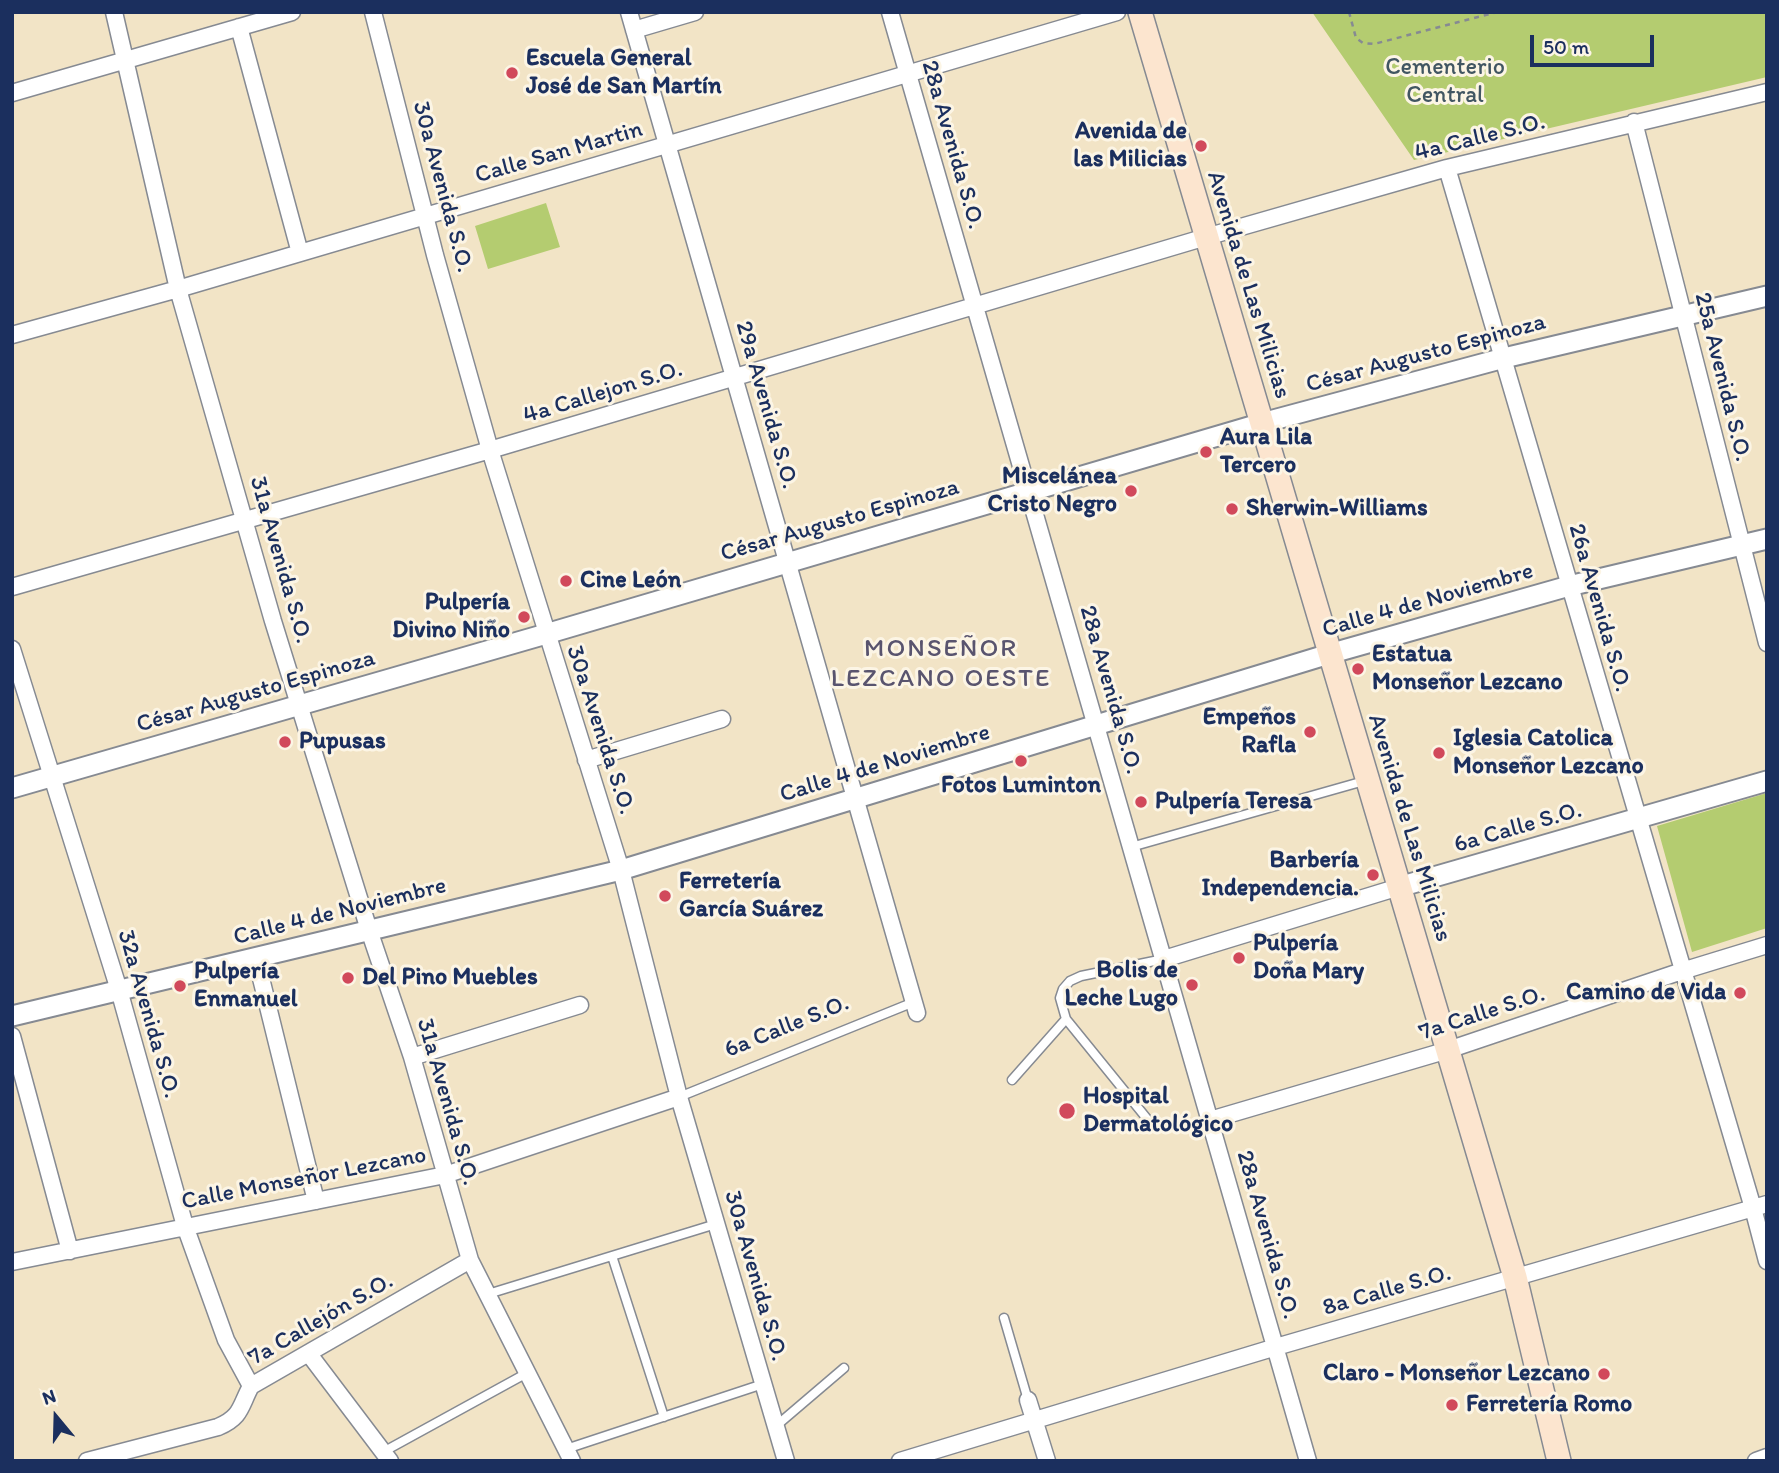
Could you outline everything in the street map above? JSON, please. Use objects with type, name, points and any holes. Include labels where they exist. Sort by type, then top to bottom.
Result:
[{"type":"main road","name":"Avenida de Las Milicias","points":[[1140,12],[1515,1277],[1559,1461]]},
{"type":"street","name":"31a Avenida S.O.","points":[[114,12],[178,289],[273,621],[369,930],[412,1058],[470,1260],[569,1457]]},
{"type":"street","points":[[12,93],[292,12]]},
{"type":"street","name":"30a Avenida S.O.","points":[[373,12],[490,450],[621,870],[679,1097],[786,1461]]},
{"type":"street","name":"29a Avenida S.O.","points":[[629,12],[916,1008]]},
{"type":"street","points":[[634,30],[695,12]]},
{"type":"street","name":"28a Avenida S.O.","points":[[890,12],[1308,1461]]},
{"type":"street","name":"Calle San Martin","points":[[12,335],[178,289],[1117,12]]},
{"type":"street","points":[[239,27],[300,253]]},
{"type":"street","name":"4a Calle S.O.","points":[[1206,237],[1447,168],[1767,92]]},
{"type":"street","name":"25a Avenida S.O.","points":[[1634,122],[1767,643]]},
{"type":"street","name":"26a Avenida S.O.","points":[[1447,168],[1682,971],[1760,1206],[1767,1261]]},
{"type":"street","name":"4a Callejon S.O.","points":[[12,587],[490,450],[1206,237]]},
{"type":"street","name":"César Augusto Espinoza","points":[[12,788],[1262,423],[1504,358],[1767,296]]},
{"type":"street","name":"Calle 4 de Noviembre","points":[[12,1016],[621,870],[1329,654],[1569,586],[1767,539]]},
{"type":"street","name":"32a Avenida S.O.","points":[[12,649],[119,990],[185,1226],[226,1340],[251,1386]]},
{"type":"street","points":[[586,760],[722,719]]},
{"type":"street","name":"6a Calle S.O.","points":[[1164,959],[1399,887],[1767,781]]},
{"type":"street","name":"7a Calle S.O.","points":[[1210,1120],[1448,1050],[1767,945]]},
{"type":"street","points":[[256,958],[316,1201]]},
{"type":"street","points":[[412,1058],[580,1005]]},
{"type":"street","points":[[12,1036],[70,1251]]},
{"type":"street","name":"Calle Monseñor Lezcano","points":[[12,1262],[445,1175],[679,1097]]},
{"type":"street","name":"8a Calle S.O.","points":[[900,1461],[1760,1206]]},
{"type":"street","name":"7a Callejón S.O.","points":[[87,1461],[233,1421],[242,1409],[251,1386],[470,1260]]},
{"type":"street","points":[[309,1354],[386,1456]]},
{"type":"street","points":[[1028,1400],[1047,1461]]},
{"type":"street","points":[[1756,1461],[1767,1457]]},
{"type":"lane","points":[[1131,847],[1366,780]]},
{"type":"lane","points":[[1148,1120],[1066,1019],[1060,998],[1070,981],[1081,976],[1164,959]]},
{"type":"lane","name":"6a Calle S.O.","points":[[679,1097],[916,1008]]},
{"type":"lane","points":[[1012,1080],[1066,1019]]},
{"type":"lane","points":[[488,1294],[716,1224]]},
{"type":"lane","points":[[611,1256],[664,1417]]},
{"type":"lane","points":[[1004,1318],[1028,1400]]},
{"type":"lane","points":[[776,1426],[844,1368]]},
{"type":"lane","points":[[386,1456],[527,1373]]},
{"type":"lane","points":[[569,1457],[664,1417],[763,1384]]},
{"type":"path","points":[[1349,12],[1356,38],[1363,43],[1374,44],[1497,12]]},
{"type":"green space","name":"Cementerio Central","points":[[1312,12],[1767,12],[1767,77],[1414,160]]},
{"type":"green space","points":[[546,203],[560,247],[488,269],[475,226]]},
{"type":"green space","points":[[1767,793],[1767,928],[1692,952],[1657,826]]},
{"type":"place","name":"Escuela General José de San Martín","points":[[512,73]]},
{"type":"place","name":"Avenida de las Milicias","points":[[1201,146]]},
{"type":"place","name":"Aura Lila Tercero","points":[[1206,452]]},
{"type":"place","name":"Miscelánea Cristo Negro","points":[[1131,491]]},
{"type":"place","name":"Sherwin-Williams","points":[[1232,509]]},
{"type":"place","name":"Cine León","points":[[566,581]]},
{"type":"place","name":"Pulpería Divino Niño","points":[[524,617]]},
{"type":"place","name":"Estatua Monseñor Lezcano","points":[[1358,669]]},
{"type":"place","name":"Empeños Rafla","points":[[1310,732]]},
{"type":"place","name":"Pupusas","points":[[285,742]]},
{"type":"place","name":"Iglesia Catolica Monseñor Lezcano","points":[[1439,753]]},
{"type":"place","name":"Fotos Luminton","points":[[1021,761]]},
{"type":"place","name":"Pulpería Teresa","points":[[1141,802]]},
{"type":"place","name":"Barbería Independencia.","points":[[1373,875]]},
{"type":"place","name":"Ferretería García Suárez","points":[[665,896]]},
{"type":"place","name":"Pulpería Doña Mary","points":[[1239,958]]},
{"type":"place","name":"Del Pino Muebles","points":[[348,978]]},
{"type":"place","name":"Bolis de Leche Lugo","points":[[1192,985]]},
{"type":"place","name":"Pulpería Enmanuel","points":[[180,986]]},
{"type":"place","name":"Camino de Vida","points":[[1740,993]]},
{"type":"place","name":"Hospital Dermatológico","points":[[1067,1111]]},
{"type":"place","name":"Claro - Monseñor Lezcano","points":[[1604,1374]]},
{"type":"place","name":"Ferretería Romo","points":[[1452,1405]]},
{"type":"district","name":"MONSEÑOR LEZCANO OESTE","points":[[941,664]]}]
